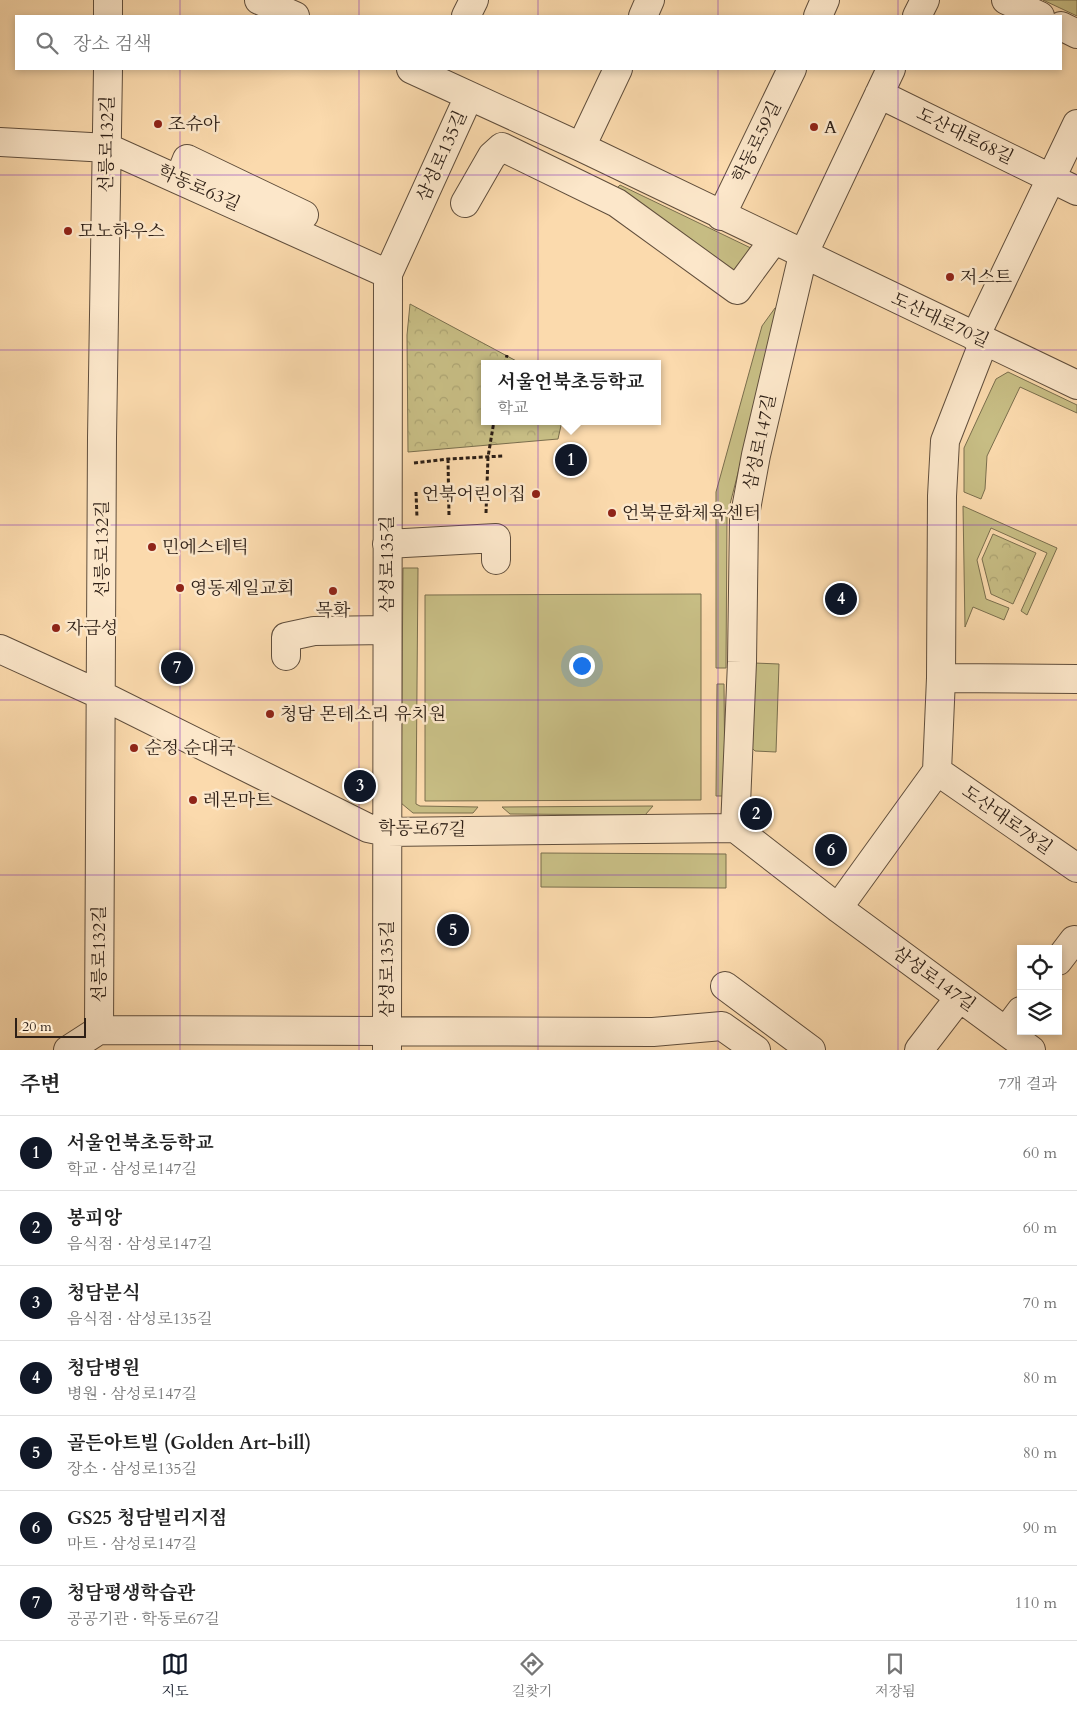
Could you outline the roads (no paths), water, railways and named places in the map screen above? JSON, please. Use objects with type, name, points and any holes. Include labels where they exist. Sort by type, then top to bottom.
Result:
[{"type":"street","points":[[108,0],[108,15]]},
{"type":"street","points":[[259,0],[293,10]]},
{"type":"street","points":[[466,15],[474,0]]},
{"type":"street","points":[[643,15],[650,0]]},
{"type":"street","points":[[818,15],[825,0]]},
{"type":"street","points":[[918,15],[925,0]]},
{"type":"street","points":[[1006,0],[1038,15]]},
{"type":"street","points":[[1062,26],[1077,34]]},
{"type":"street","name":"선릉로132길","points":[[99,1030],[102,438],[108,70]]},
{"type":"street","points":[[416,70],[439,75],[469,96],[803,255]]},
{"type":"street","points":[[581,148],[618,70]]},
{"type":"street","name":"학동로59길","points":[[721,216],[792,70]]},
{"type":"street","name":"삼성로147길","points":[[891,70],[803,255],[756,455],[744,520],[742,662],[734,828],[959,998],[1013,1021],[1031,1050]]},
{"type":"street","name":"도산대로68길","points":[[879,94],[1077,191]]},
{"type":"street","name":"삼성로135길","points":[[387,1041],[388,274],[469,96]]},
{"type":"street","points":[[838,908],[937,772],[941,678],[942,496],[945,441],[980,339],[1050,177],[1077,124]]},
{"type":"street","name":"학동로63길","points":[[0,142],[108,148],[388,274]]},
{"type":"street","points":[[465,203],[492,156],[502,147],[617,203],[737,290],[773,241]]},
{"type":"street","points":[[178,178],[187,158],[345,236]]},
{"type":"street","name":"도산대로70길","points":[[803,255],[1077,385]]},
{"type":"street","points":[[387,544],[418,545],[450,540],[492,546],[387,544]]},
{"type":"street","points":[[286,656],[286,637],[314,631],[387,630]]},
{"type":"street","name":"학동로67길","points":[[0,649],[102,696],[368,828],[387,832],[668,817],[734,828]]},
{"type":"street","points":[[941,678],[1077,679]]},
{"type":"street","name":"도산대로78길","points":[[937,772],[1077,868]]},
{"type":"street","points":[[722,1026],[724,986],[811,1050]]},
{"type":"street","points":[[919,1050],[959,998]]},
{"type":"street","points":[[68,1050],[99,1030],[387,1041],[545,1040],[722,1026],[756,1050]]},
{"type":"place","name":"조슈아","points":[[158,124]]},
{"type":"place","name":"A","points":[[814,127]]},
{"type":"place","name":"모노하우스","points":[[68,231]]},
{"type":"place","name":"저스트","points":[[950,277]]},
{"type":"place","name":"서울언북초등학교","points":[[571,460]]},
{"type":"place","name":"언북어린이집","points":[[536,494]]},
{"type":"place","name":"언북문화체육센터","points":[[612,513]]},
{"type":"place","name":"민에스테틱","points":[[152,547]]},
{"type":"place","name":"영동제일교회","points":[[180,588]]},
{"type":"place","name":"목화","points":[[333,591]]},
{"type":"place","name":"청담병원","points":[[841,599]]},
{"type":"place","name":"자금성","points":[[56,628]]},
{"type":"place","name":"청담평생학습관","points":[[177,668]]},
{"type":"place","name":"청담 몬테소리 유치원","points":[[270,714]]},
{"type":"place","name":"순정 순대국","points":[[134,748]]},
{"type":"place","name":"청담분식","points":[[360,786]]},
{"type":"place","name":"레몬마트","points":[[193,800]]},
{"type":"place","name":"봉피앙","points":[[756,814]]},
{"type":"place","name":"GS25 청담빌리지점","points":[[831,850]]},
{"type":"place","name":"골든아트빌 (Golden Art-bill)","points":[[453,930]]}]
